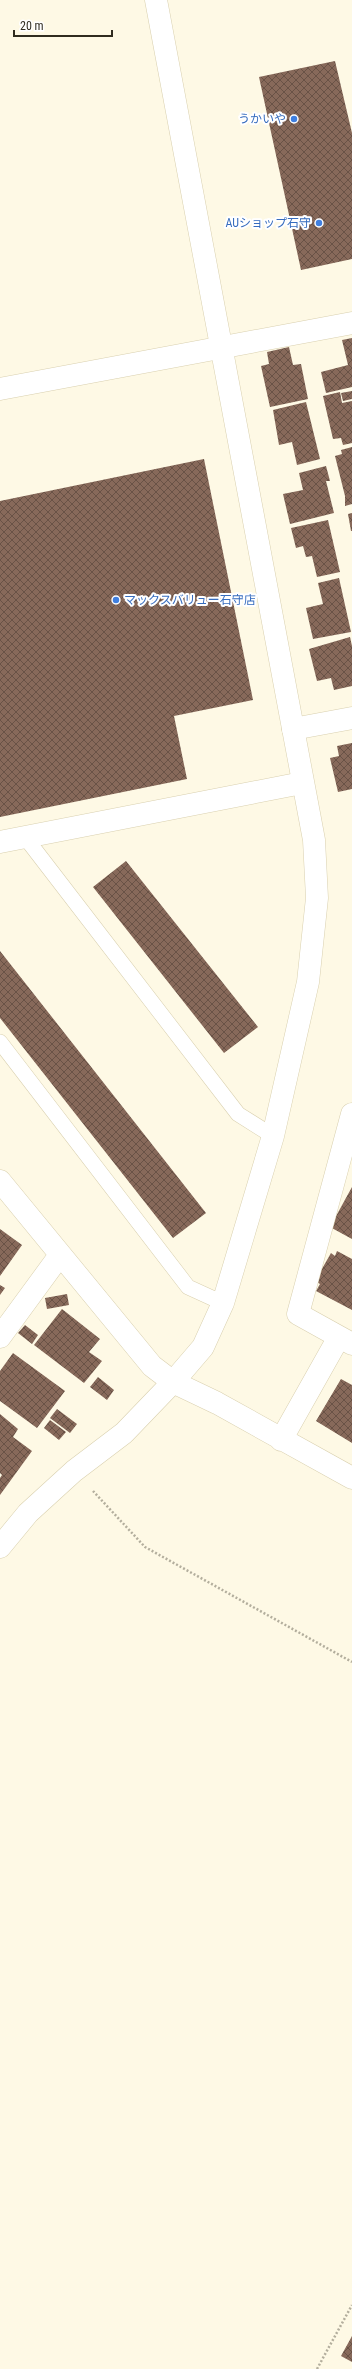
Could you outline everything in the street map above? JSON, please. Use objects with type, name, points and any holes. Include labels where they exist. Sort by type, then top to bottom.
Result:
[{"type":"street","points":[[0,1547],[28,1513],[74,1471],[124,1433],[173,1382],[203,1347],[223,1303],[273,1136],[308,982],[317,898],[314,840],[220,348],[156,0]]},
{"type":"street","points":[[0,389],[352,322]]},
{"type":"street","points":[[293,728],[352,718]]},
{"type":"street","points":[[0,842],[302,783]]},
{"type":"street","points":[[281,1440],[345,1340],[298,1314],[348,1144],[352,1114]]},
{"type":"street","points":[[0,1180],[152,1366],[173,1382],[217,1403],[281,1440],[352,1478]]},
{"type":"street","points":[[0,1337],[60,1255]]},
{"type":"lane","points":[[25,837],[238,1114],[273,1136]]},
{"type":"lane","points":[[0,1042],[188,1287],[223,1303]]},
{"type":"path","points":[[74,1471],[145,1547],[352,1662]]},
{"type":"path","points":[[317,2369],[352,2304]]},
{"type":"building","points":[[335,61],[352,133],[352,259],[301,270],[259,77]]},
{"type":"building","points":[[352,338],[352,387],[326,393],[321,372],[348,365],[342,340]]},
{"type":"building","points":[[289,347],[293,365],[301,364],[308,399],[270,407],[261,366],[269,364],[267,352]]},
{"type":"building","points":[[352,391],[352,399],[343,401],[341,393]]},
{"type":"building","points":[[340,392],[342,403],[352,401],[352,443],[343,445],[341,438],[333,439],[323,396]]},
{"type":"building","points":[[306,402],[320,459],[297,465],[292,442],[279,445],[273,410]]},
{"type":"building","points":[[352,447],[352,504],[345,506],[345,496],[335,456],[342,454],[341,450]]},
{"type":"building","name":"マックスバリュー石守店","points":[[204,459],[253,700],[174,716],[187,779],[0,817],[0,501]]},
{"type":"building","points":[[326,466],[330,481],[326,481],[334,513],[290,524],[283,494],[303,490],[299,473]]},
{"type":"building","points":[[352,513],[352,531],[351,531],[348,514]]},
{"type":"building","points":[[328,520],[340,572],[317,577],[312,556],[306,557],[303,546],[296,548],[291,528]]},
{"type":"building","points":[[339,578],[351,632],[313,639],[306,608],[323,604],[318,583]]},
{"type":"building","points":[[350,637],[352,646],[352,686],[334,690],[331,678],[317,681],[309,649]]},
{"type":"building","points":[[352,743],[352,789],[338,792],[330,758],[339,756],[337,746]]},
{"type":"building","points":[[126,861],[258,1027],[224,1053],[93,887]]},
{"type":"building","points":[[0,951],[206,1213],[173,1238],[0,1018]]},
{"type":"building","points":[[352,1187],[352,1239],[330,1227]]},
{"type":"building","points":[[0,1229],[22,1245],[0,1276]]},
{"type":"building","points":[[337,1251],[352,1259],[352,1310],[316,1291],[320,1284],[315,1281],[331,1253],[335,1256]]},
{"type":"building","points":[[0,1285],[5,1288],[0,1295]]},
{"type":"building","points":[[67,1294],[69,1305],[47,1309],[45,1298]]},
{"type":"building","points":[[62,1309],[100,1339],[89,1352],[102,1361],[84,1383],[34,1345]]},
{"type":"building","points":[[25,1325],[38,1335],[32,1344],[18,1333]]},
{"type":"building","points":[[13,1353],[65,1391],[37,1428],[0,1401],[0,1371]]},
{"type":"building","points":[[98,1377],[114,1390],[107,1400],[90,1387]]},
{"type":"building","points":[[341,1379],[352,1385],[352,1443],[316,1421]]},
{"type":"building","points":[[57,1409],[77,1424],[70,1433],[50,1418]]},
{"type":"building","points":[[0,1414],[18,1429],[13,1437],[32,1451],[0,1495],[0,1478],[2,1475],[0,1473]]},
{"type":"building","points":[[50,1420],[66,1432],[59,1440],[44,1428]]},
{"type":"building","points":[[352,2336],[352,2362],[341,2356]]},
{"type":"place","name":"うかいや","points":[[294,119]]},
{"type":"place","name":"AUショップ石守","points":[[319,223]]},
{"type":"place","name":"マックスバリュー石守店","points":[[116,600]]}]
